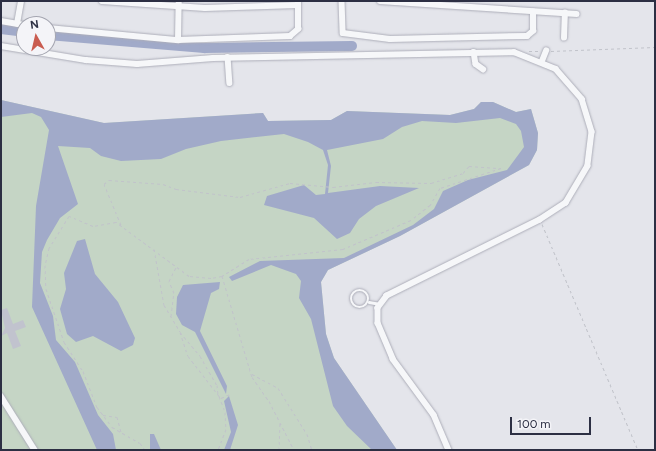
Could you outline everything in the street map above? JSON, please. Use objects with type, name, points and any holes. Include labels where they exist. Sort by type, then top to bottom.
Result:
[{"type":"street","points":[[18,16],[21,1]]},
{"type":"street","points":[[56,29],[178,40],[290,36],[298,29],[297,3],[179,4],[102,1]]},
{"type":"street","points":[[342,1],[342,33],[390,39],[527,36],[533,31],[533,12]]},
{"type":"street","points":[[380,1],[474,4],[533,12],[577,14]]},
{"type":"street","points":[[178,40],[179,4]]},
{"type":"street","points":[[564,38],[565,13]]},
{"type":"street","points":[[1,21],[16,24]]},
{"type":"street","points":[[3,47],[115,63],[228,57],[514,52],[542,61],[572,85],[589,116],[592,132],[588,166],[581,182],[559,210],[387,296],[380,304],[378,323],[394,359],[434,415],[449,450]]},
{"type":"street","points":[[542,61],[546,51]]},
{"type":"street","points":[[474,52],[476,64],[483,69]]},
{"type":"street","points":[[228,57],[230,83]]},
{"type":"street","points":[[1,396],[35,450]]},
{"type":"lane","points":[[368,302],[362,290],[352,297],[357,307],[368,302],[380,304]]},
{"type":"path","points":[[527,51],[655,48]]},
{"type":"path","points":[[121,225],[104,184],[109,180],[162,184],[176,190],[240,197],[298,182],[333,187],[376,182],[439,182],[463,173],[469,166],[500,165],[493,171],[440,188],[430,205],[412,220],[343,249],[328,253],[249,258],[222,276],[189,276],[116,222],[85,225],[75,216],[69,216],[49,248],[45,265],[46,289],[64,342],[77,359],[102,416],[121,432],[140,443],[145,450]]},
{"type":"path","points":[[540,220],[638,450]]},
{"type":"path","points":[[154,249],[159,291],[180,332],[200,356],[217,385],[218,395]]},
{"type":"path","points":[[171,317],[174,293],[169,281],[177,266]]},
{"type":"path","points":[[222,276],[251,374],[280,422],[294,450]]},
{"type":"path","points":[[180,332],[195,369],[220,398],[226,425],[218,450]]},
{"type":"path","points":[[251,374],[278,388],[307,434],[312,450]]},
{"type":"path","points":[[220,398],[229,394]]},
{"type":"path","points":[[102,416],[117,416],[121,432]]},
{"type":"path","points":[[279,450],[280,422]]},
{"type":"green space","points":[[1,100],[104,123],[263,113],[268,121],[331,120],[347,111],[450,115],[474,109],[481,102],[493,102],[516,112],[531,109],[538,133],[537,150],[529,165],[400,236],[328,270],[321,282],[326,334],[334,358],[397,450],[1,450]]},
{"type":"water","points":[[1,100],[104,123],[263,113],[268,121],[331,120],[347,111],[450,115],[474,109],[481,102],[493,102],[516,112],[531,109],[538,133],[537,150],[529,165],[400,236],[328,270],[321,282],[326,334],[334,358],[397,450],[372,450],[347,426],[333,406],[311,319],[299,298],[301,281],[296,274],[271,265],[232,281],[229,277],[260,261],[344,258],[413,225],[434,209],[443,191],[468,180],[507,170],[524,147],[521,131],[516,124],[500,118],[456,123],[422,121],[402,127],[383,139],[327,150],[331,166],[328,193],[380,186],[419,188],[376,206],[359,219],[350,233],[337,239],[314,218],[264,205],[267,196],[304,185],[316,195],[325,194],[328,165],[323,150],[308,142],[284,134],[221,141],[186,149],[161,159],[121,161],[101,156],[90,148],[58,146],[78,204],[60,218],[47,240],[42,252],[40,283],[53,316],[56,340],[75,362],[98,415],[113,434],[116,450],[97,450],[32,307],[36,206],[49,130],[41,117],[32,113],[1,117]]},
{"type":"water","points":[[85,239],[95,274],[118,302],[135,338],[133,345],[121,351],[93,336],[76,342],[67,334],[60,309],[66,289],[64,273],[77,241]]},
{"type":"water","points":[[220,282],[219,289],[211,293],[200,331],[227,386],[226,394],[195,332],[182,325],[176,314],[177,297],[183,285]]},
{"type":"water","points":[[229,396],[238,425],[230,450],[224,450],[231,432],[224,401]]},
{"type":"water","points":[[150,434],[154,434],[161,450],[150,450]]},
{"type":"building","points":[[7,308],[13,324],[23,320],[26,327],[15,331],[21,346],[13,349],[7,333],[1,336],[5,328],[1,310]]},
{"type":"waterway","points":[[1,29],[16,31]]},
{"type":"waterway","points":[[56,36],[204,48],[352,46]]}]
